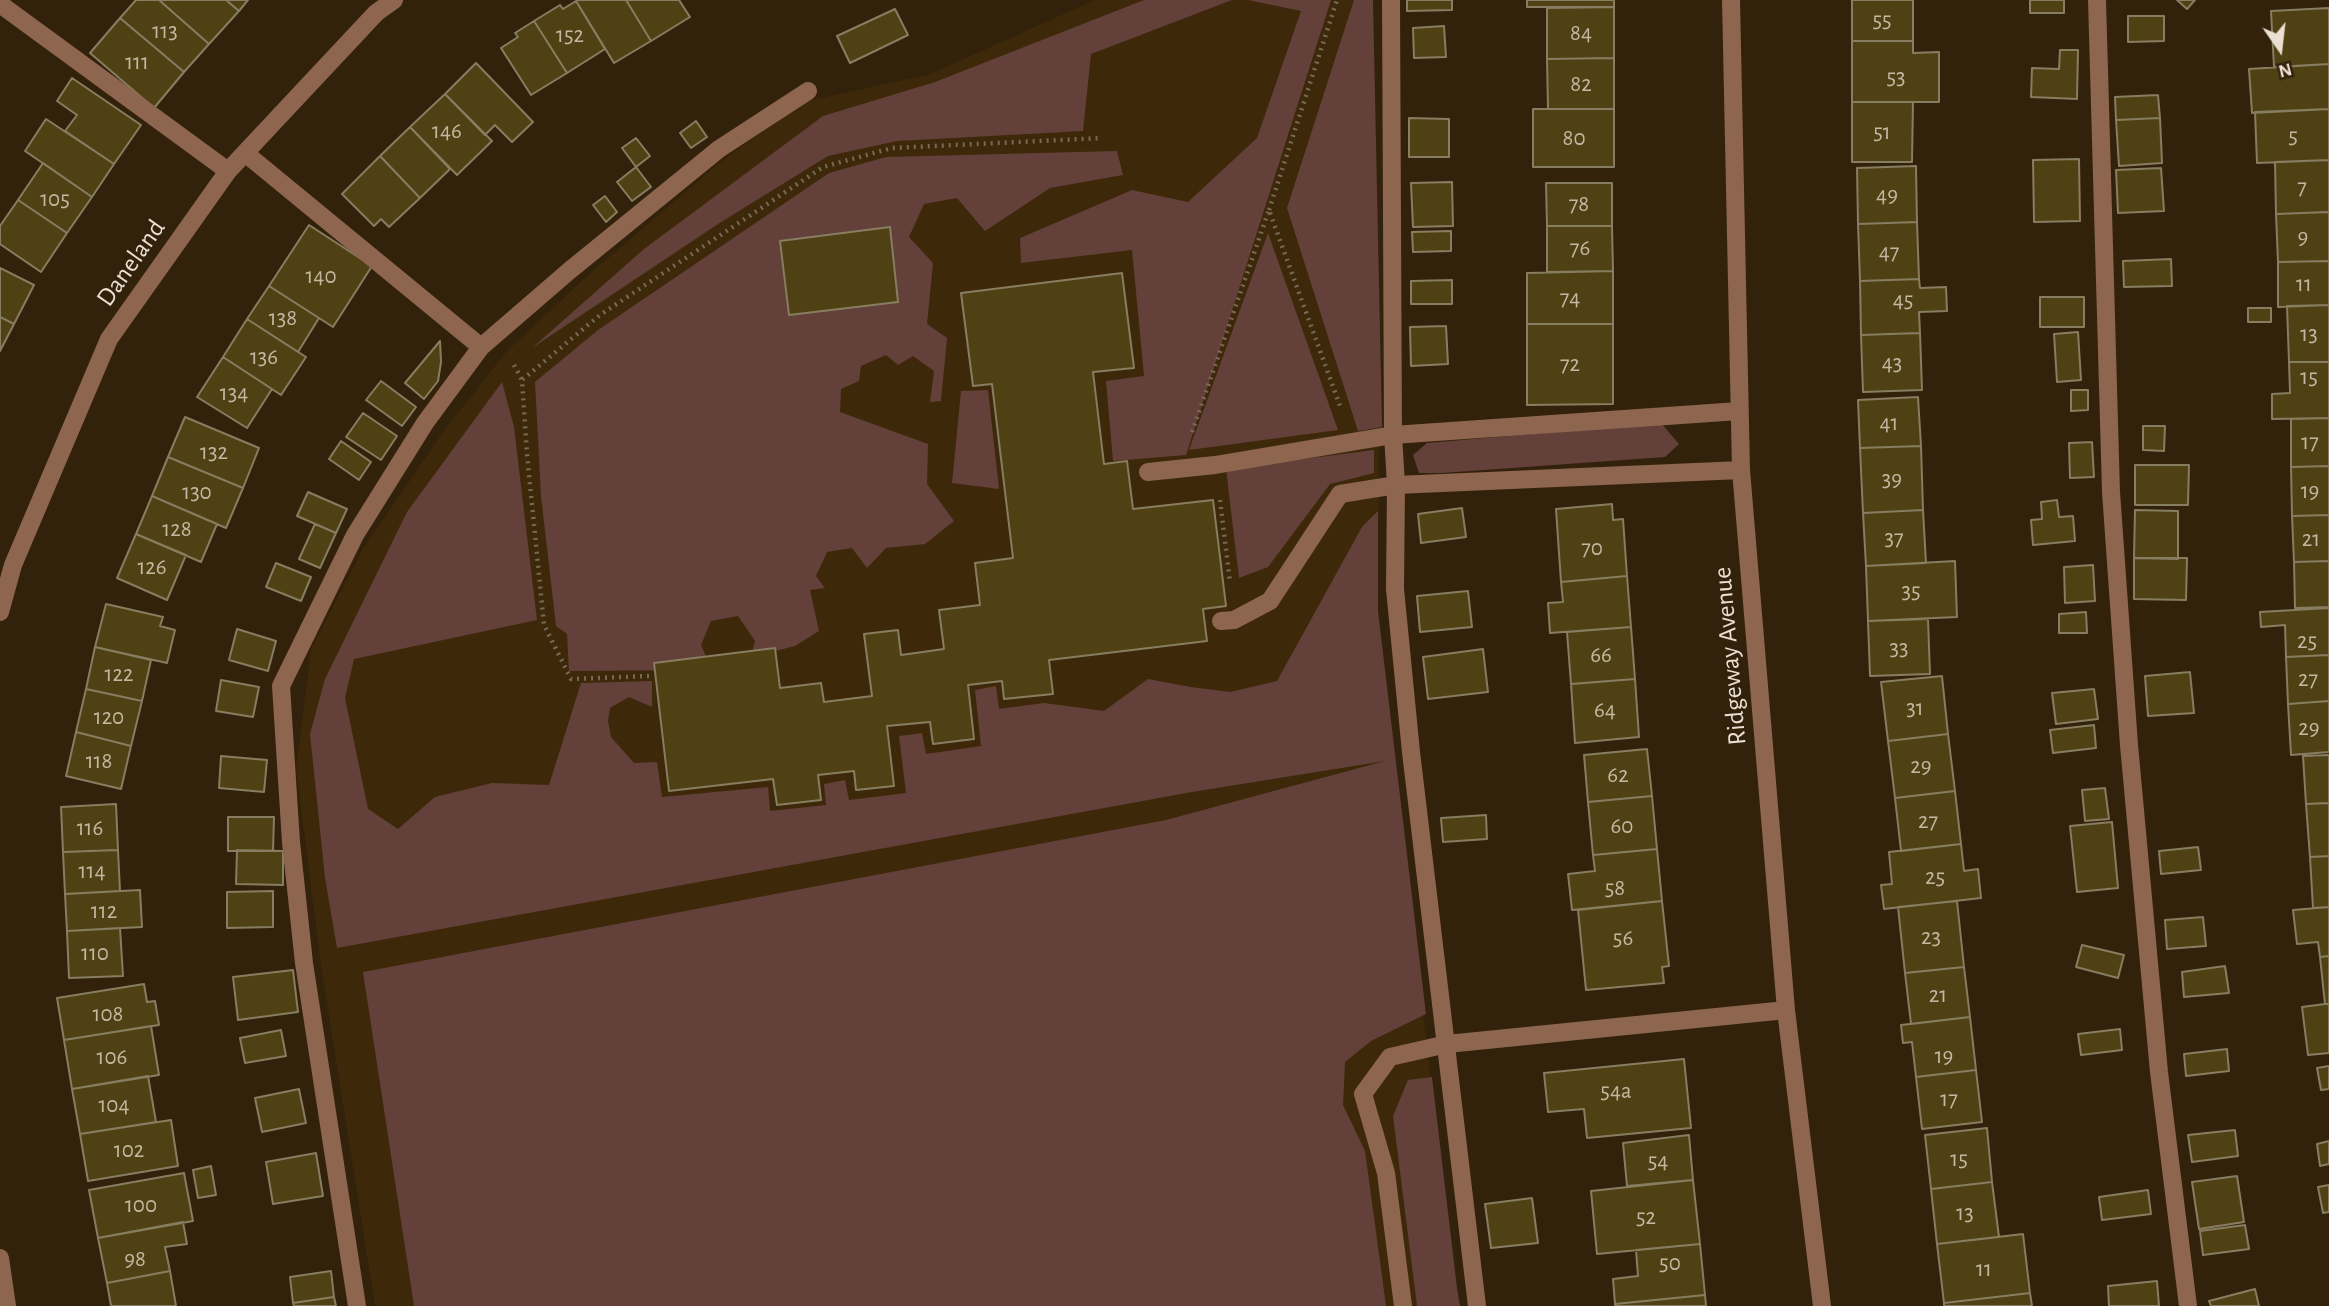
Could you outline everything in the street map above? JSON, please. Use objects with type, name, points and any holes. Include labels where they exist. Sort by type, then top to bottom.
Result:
[{"type":"street","name":"Daneland","points":[[0,612],[13,565],[109,339],[228,171],[376,13],[394,0]]},
{"type":"street","points":[[1391,0],[1395,589],[1411,752],[1477,1306]]},
{"type":"street","name":"Ridgeway Avenue","points":[[1731,0],[1741,470],[1786,1010],[1822,1306]]},
{"type":"street","points":[[2097,0],[2113,518],[2129,745],[2159,1073],[2188,1306]]},
{"type":"street","points":[[0,4],[228,171]]},
{"type":"street","points":[[357,1306],[304,963],[290,842],[281,685],[355,535],[425,423],[481,347],[569,271],[719,149],[808,91]]},
{"type":"street","points":[[245,153],[481,347]]},
{"type":"street","points":[[1148,472],[1393,435],[1739,411]]},
{"type":"street","points":[[1228,620],[1270,601],[1340,494],[1396,485],[1741,470]]},
{"type":"street","points":[[1403,1306],[1386,1173],[1363,1094],[1390,1057],[1447,1044],[1786,1010]]},
{"type":"street","points":[[0,1258],[7,1306]]},
{"type":"path","points":[[1179,469],[1269,211],[1336,0]]},
{"type":"path","points":[[649,677],[571,679],[544,625],[522,380],[600,315],[823,167],[892,148],[1102,138]]},
{"type":"path","points":[[1269,211],[1353,441]]},
{"type":"path","points":[[1215,464],[1228,620]]},
{"type":"shaded area","points":[[1095,0],[1372,0],[1379,419],[1378,611],[1459,1306],[375,1306],[320,959],[296,768],[311,649],[364,547],[443,432],[507,351],[586,277],[724,159],[807,101],[930,74]]},
{"type":"shaded area","points":[[1144,0],[1232,0],[1091,54],[1083,131],[897,141],[828,156],[718,224],[532,348],[644,249],[823,116],[935,82]]},
{"type":"shaded area","points":[[1248,0],[1331,0],[1186,455],[1113,461],[1106,381],[1144,376],[1132,250],[1021,263],[1020,238],[1132,190],[1188,202],[1257,138],[1301,11]]},
{"type":"shaded area","points":[[1354,0],[1373,0],[1382,427],[1358,431],[1287,208]]},
{"type":"shaded area","points":[[1117,151],[1123,175],[1050,188],[985,231],[957,198],[924,204],[909,237],[933,263],[927,324],[947,338],[941,401],[930,402],[934,371],[913,356],[898,365],[886,355],[861,366],[859,381],[841,389],[840,412],[928,444],[927,484],[954,521],[925,544],[886,548],[867,568],[852,548],[827,552],[816,576],[825,588],[810,590],[819,631],[795,646],[751,657],[755,641],[738,616],[711,621],[701,645],[712,670],[569,671],[567,634],[556,626],[541,496],[535,382],[598,330],[829,173],[886,157]]},
{"type":"shaded area","points":[[1268,233],[1338,430],[1189,450]]},
{"type":"shaded area","points":[[502,382],[514,427],[537,620],[354,659],[345,698],[368,809],[398,829],[435,797],[492,783],[549,785],[581,683],[652,681],[652,707],[629,697],[610,708],[608,721],[611,737],[634,763],[657,762],[662,797],[768,787],[770,811],[826,805],[824,784],[845,780],[849,800],[906,793],[899,736],[922,733],[926,754],[981,746],[975,690],[996,686],[999,709],[1044,703],[1104,711],[1148,679],[1230,692],[1277,681],[1362,527],[1378,511],[1378,611],[1426,1014],[1371,1041],[1345,1062],[1343,1105],[1365,1151],[1386,1306],[414,1306],[363,972],[1166,820],[1385,761],[1192,792],[337,948],[325,878],[310,734],[325,679],[407,512]]},
{"type":"shaded area","points":[[988,390],[999,489],[952,483],[961,391]]},
{"type":"shaded area","points":[[1661,423],[1679,444],[1665,457],[1419,473],[1413,455],[1427,443]]},
{"type":"shaded area","points":[[1374,450],[1374,473],[1330,484],[1268,567],[1239,578],[1226,469]]},
{"type":"shaded area","points":[[1432,1077],[1460,1306],[1417,1306],[1393,1116],[1408,1080]]},
{"type":"building","points":[[136,0],[159,0],[209,44],[184,72],[120,18]]},
{"type":"building","points":[[159,0],[226,0],[239,11],[209,44]]},
{"type":"building","points":[[226,0],[248,0],[239,11]]},
{"type":"building","points":[[626,0],[651,41],[614,63],[576,1]]},
{"type":"building","points":[[626,0],[679,0],[690,17],[651,41]]},
{"type":"building","points":[[1407,0],[1452,0],[1452,10],[1407,11]]},
{"type":"building","points":[[1527,0],[1614,0],[1614,7],[1527,7]]},
{"type":"building","points":[[1852,0],[1913,0],[1913,41],[1852,41]]},
{"type":"building","points":[[2030,0],[2064,0],[2064,13],[2030,13]]},
{"type":"building","points":[[2177,0],[2195,0],[2187,9]]},
{"type":"building","points":[[576,1],[605,49],[567,73],[534,21],[560,5],[563,9]]},
{"type":"building","points":[[1614,7],[1614,58],[1547,59],[1547,8]]},
{"type":"building","points":[[2329,8],[2329,64],[2274,67],[2271,11]]},
{"type":"building","points":[[895,9],[908,35],[850,63],[837,36]]},
{"type":"building","points":[[2128,16],[2164,16],[2164,41],[2128,42]]},
{"type":"building","points":[[120,18],[184,72],[154,108],[90,53]]},
{"type":"building","points":[[534,21],[567,73],[531,95],[501,48],[518,37],[515,33]]},
{"type":"building","points":[[1444,26],[1446,57],[1414,58],[1413,28]]},
{"type":"building","points":[[1852,41],[1913,41],[1913,53],[1939,52],[1939,102],[1852,102]]},
{"type":"building","points":[[2060,50],[2078,50],[2077,99],[2031,97],[2032,68],[2059,69]]},
{"type":"building","points":[[1614,58],[1614,109],[1548,109],[1547,59]]},
{"type":"building","points":[[476,63],[533,122],[512,142],[495,125],[485,135],[445,94]]},
{"type":"building","points":[[2329,64],[2329,109],[2252,113],[2249,69]]},
{"type":"building","points":[[72,78],[141,125],[114,164],[65,131],[77,115],[57,101]]},
{"type":"building","points":[[445,94],[492,141],[457,175],[410,127]]},
{"type":"building","points":[[2158,95],[2160,118],[2116,120],[2115,97]]},
{"type":"building","points":[[1852,102],[1913,102],[1912,162],[1852,162]]},
{"type":"building","points":[[1533,109],[1614,109],[1614,167],[1533,167]]},
{"type":"building","points":[[2329,109],[2329,160],[2257,163],[2255,112]]},
{"type":"building","points":[[1409,118],[1449,119],[1449,157],[1409,157]]},
{"type":"building","points":[[2160,118],[2162,163],[2119,166],[2116,120]]},
{"type":"building","points":[[46,119],[114,164],[92,197],[25,151]]},
{"type":"building","points":[[696,121],[707,137],[691,148],[680,133]]},
{"type":"building","points":[[410,127],[450,169],[420,198],[380,156]]},
{"type":"building","points":[[636,138],[650,156],[636,167],[622,148]]},
{"type":"building","points":[[380,156],[420,198],[389,227],[381,219],[374,226],[342,194]]},
{"type":"building","points":[[2079,159],[2080,221],[2034,222],[2033,160]]},
{"type":"building","points":[[2329,160],[2329,212],[2276,214],[2275,162]]},
{"type":"building","points":[[43,163],[92,197],[67,233],[18,200]]},
{"type":"building","points":[[1916,166],[1917,222],[1858,224],[1857,168]]},
{"type":"building","points":[[636,167],[651,187],[632,201],[617,182]]},
{"type":"building","points":[[2161,168],[2164,211],[2118,213],[2116,170]]},
{"type":"building","points":[[1452,182],[1453,226],[1413,227],[1411,183]]},
{"type":"building","points":[[1546,183],[1612,183],[1612,226],[1547,226]]},
{"type":"building","points":[[605,196],[617,212],[606,222],[593,205]]},
{"type":"building","points":[[18,200],[67,233],[41,272],[0,244],[0,226]]},
{"type":"building","points":[[2329,212],[2329,261],[2278,262],[2276,214]]},
{"type":"building","points":[[1917,222],[1919,279],[1860,281],[1858,224]]},
{"type":"building","points":[[309,225],[372,266],[333,327],[269,286]]},
{"type":"building","points":[[1547,226],[1612,226],[1613,271],[1547,272]]},
{"type":"building","points":[[890,227],[898,302],[789,315],[780,241]]},
{"type":"building","points":[[1451,231],[1451,251],[1413,252],[1412,232]]},
{"type":"building","points":[[2171,259],[2172,286],[2124,287],[2123,261]]},
{"type":"building","points":[[2329,261],[2329,305],[2278,307],[2278,262]]},
{"type":"building","points":[[0,268],[34,285],[14,324],[0,317]]},
{"type":"building","points":[[1613,271],[1613,324],[1527,324],[1527,273]]},
{"type":"building","points":[[1122,273],[1134,368],[1093,372],[1104,464],[1127,461],[1133,509],[1213,500],[1226,606],[1203,609],[1207,641],[1049,660],[1053,694],[1004,699],[1002,681],[968,685],[974,739],[933,744],[930,722],[887,726],[894,786],[856,790],[854,771],[818,775],[821,800],[777,805],[773,779],[669,791],[654,663],[775,648],[780,688],[821,683],[824,702],[872,696],[864,634],[898,630],[901,655],[944,649],[939,610],[980,605],[975,563],[1013,558],[992,384],[973,386],[961,293]]},
{"type":"building","points":[[1919,279],[1920,288],[1946,287],[1947,311],[1919,312],[1920,333],[1861,335],[1860,281]]},
{"type":"building","points":[[1452,280],[1452,304],[1411,304],[1411,281]]},
{"type":"building","points":[[269,286],[319,318],[298,352],[247,319]]},
{"type":"building","points":[[2040,297],[2084,297],[2084,327],[2040,327]]},
{"type":"building","points":[[2329,305],[2329,362],[2289,362],[2287,306]]},
{"type":"building","points":[[2248,308],[2271,308],[2271,322],[2248,322]]},
{"type":"building","points":[[0,317],[14,324],[0,351]]},
{"type":"building","points":[[247,319],[306,357],[281,395],[223,357]]},
{"type":"building","points":[[1527,324],[1613,324],[1613,404],[1527,405]]},
{"type":"building","points":[[1446,326],[1448,364],[1411,366],[1410,327]]},
{"type":"building","points":[[2078,332],[2081,380],[2057,382],[2054,334]]},
{"type":"building","points":[[1920,333],[1922,390],[1863,392],[1861,335]]},
{"type":"building","points":[[440,341],[438,381],[424,399],[405,383]]},
{"type":"building","points":[[223,357],[272,389],[247,428],[197,397]]},
{"type":"building","points":[[2289,362],[2329,362],[2329,418],[2272,419],[2272,394],[2290,393]]},
{"type":"building","points":[[381,381],[416,407],[402,426],[366,400]]},
{"type":"building","points":[[2071,390],[2088,390],[2088,410],[2071,411]]},
{"type":"building","points":[[1918,397],[1921,446],[1860,448],[1858,400]]},
{"type":"building","points":[[363,413],[397,436],[381,460],[346,437]]},
{"type":"building","points":[[185,417],[259,448],[243,488],[168,457]]},
{"type":"building","points":[[2329,418],[2329,466],[2291,467],[2291,419]]},
{"type":"building","points":[[2143,426],[2165,426],[2164,451],[2143,450]]},
{"type":"building","points":[[341,441],[371,462],[359,480],[329,459]]},
{"type":"building","points":[[2092,442],[2094,477],[2070,478],[2069,443]]},
{"type":"building","points":[[1921,446],[1923,510],[1863,513],[1860,448]]},
{"type":"building","points":[[168,457],[243,488],[226,528],[152,496]]},
{"type":"building","points":[[2135,465],[2189,465],[2188,505],[2135,505]]},
{"type":"building","points":[[2329,466],[2329,515],[2292,516],[2291,467]]},
{"type":"building","points":[[308,492],[347,509],[336,533],[297,516]]},
{"type":"building","points":[[152,496],[217,524],[201,562],[136,534]]},
{"type":"building","points":[[2057,500],[2059,517],[2073,516],[2075,541],[2033,545],[2031,520],[2042,519],[2041,502]]},
{"type":"building","points":[[1612,504],[1613,520],[1623,519],[1627,576],[1561,582],[1556,509]]},
{"type":"building","points":[[1462,508],[1466,537],[1421,543],[1418,514]]},
{"type":"building","points":[[1923,510],[1926,563],[1866,566],[1863,513]]},
{"type":"building","points":[[2135,510],[2178,511],[2178,559],[2134,558]]},
{"type":"building","points":[[2329,515],[2329,561],[2294,562],[2292,516]]},
{"type":"building","points":[[315,524],[336,533],[320,568],[299,559]]},
{"type":"building","points":[[136,534],[186,555],[167,600],[117,578]]},
{"type":"building","points":[[2134,558],[2187,558],[2186,600],[2134,599]]},
{"type":"building","points":[[1955,561],[1957,617],[1868,621],[1866,566]]},
{"type":"building","points":[[2329,561],[2329,607],[2295,608],[2294,562]]},
{"type":"building","points":[[276,563],[311,577],[301,601],[266,587]]},
{"type":"building","points":[[2093,565],[2095,601],[2065,603],[2064,567]]},
{"type":"building","points":[[1627,576],[1631,627],[1550,633],[1548,603],[1563,602],[1561,582]]},
{"type":"building","points":[[1468,591],[1472,627],[1420,632],[1417,596]]},
{"type":"building","points":[[106,604],[163,617],[160,626],[175,630],[167,663],[95,647]]},
{"type":"building","points":[[2329,608],[2329,655],[2286,657],[2285,625],[2261,627],[2260,612]]},
{"type":"building","points":[[2086,612],[2087,633],[2059,633],[2059,614]]},
{"type":"building","points":[[1928,619],[1930,674],[1870,676],[1868,621]]},
{"type":"building","points":[[1631,627],[1635,679],[1571,684],[1567,632]]},
{"type":"building","points":[[237,629],[276,641],[268,671],[229,660]]},
{"type":"building","points":[[95,647],[151,660],[142,701],[86,689]]},
{"type":"building","points":[[1483,649],[1488,692],[1428,699],[1423,657]]},
{"type":"building","points":[[2329,655],[2329,701],[2288,704],[2286,657]]},
{"type":"building","points":[[2190,672],[2194,713],[2148,716],[2145,676]]},
{"type":"building","points":[[1942,676],[1948,734],[1888,741],[1881,682]]},
{"type":"building","points":[[1635,679],[1639,737],[1575,743],[1571,684]]},
{"type":"building","points":[[221,680],[259,687],[253,717],[216,711]]},
{"type":"building","points":[[86,689],[142,701],[131,746],[76,732]]},
{"type":"building","points":[[2094,689],[2098,719],[2056,724],[2052,693]]},
{"type":"building","points":[[2329,701],[2329,752],[2291,755],[2288,704]]},
{"type":"building","points":[[2094,725],[2096,748],[2053,753],[2050,730]]},
{"type":"building","points":[[76,732],[131,746],[121,789],[66,776]]},
{"type":"building","points":[[1948,734],[1955,791],[1895,798],[1888,741]]},
{"type":"building","points":[[1647,749],[1652,796],[1588,802],[1584,755]]},
{"type":"building","points":[[2329,755],[2329,803],[2306,804],[2303,756]]},
{"type":"building","points":[[221,756],[267,760],[264,792],[219,788]]},
{"type":"building","points":[[2105,788],[2109,819],[2085,821],[2082,790]]},
{"type":"building","points":[[1955,791],[1961,844],[1901,851],[1895,798]]},
{"type":"building","points":[[1652,796],[1657,849],[1593,855],[1588,802]]},
{"type":"building","points":[[2329,803],[2329,856],[2310,857],[2306,804]]},
{"type":"building","points":[[116,804],[118,850],[63,852],[61,807]]},
{"type":"building","points":[[1486,815],[1487,839],[1443,842],[1441,818]]},
{"type":"building","points":[[228,817],[274,817],[273,851],[228,851]]},
{"type":"building","points":[[2112,822],[2118,888],[2077,892],[2070,826]]},
{"type":"building","points":[[1961,844],[1964,871],[1978,869],[1981,898],[1884,909],[1881,885],[1892,884],[1889,852]]},
{"type":"building","points":[[2198,847],[2201,870],[2161,874],[2159,851]]},
{"type":"building","points":[[1657,849],[1662,901],[1572,910],[1568,874],[1595,871],[1593,855]]},
{"type":"building","points":[[118,850],[120,891],[65,894],[63,852]]},
{"type":"building","points":[[237,850],[283,851],[283,885],[236,884]]},
{"type":"building","points":[[2329,856],[2329,907],[2313,908],[2310,857]]},
{"type":"building","points":[[140,890],[142,927],[67,931],[65,894]]},
{"type":"building","points":[[273,891],[273,927],[227,928],[227,892]]},
{"type":"building","points":[[1662,901],[1669,966],[1662,967],[1664,983],[1586,990],[1578,910]]},
{"type":"building","points":[[1957,901],[1964,967],[1905,973],[1898,907]]},
{"type":"building","points":[[2329,907],[2329,956],[2320,957],[2318,942],[2297,944],[2293,910]]},
{"type":"building","points":[[2203,917],[2206,946],[2167,949],[2165,920]]},
{"type":"building","points":[[120,928],[123,976],[69,978],[67,931]]},
{"type":"building","points":[[2082,945],[2124,955],[2118,978],[2076,967]]},
{"type":"building","points":[[2329,956],[2329,1004],[2325,1004],[2320,957]]},
{"type":"building","points":[[2225,966],[2229,993],[2184,997],[2182,972]]},
{"type":"building","points":[[1964,967],[1970,1017],[1911,1024],[1905,973]]},
{"type":"building","points":[[293,970],[298,1012],[238,1020],[233,977]]},
{"type":"building","points":[[144,984],[147,1002],[155,1001],[159,1025],[64,1040],[57,998]]},
{"type":"building","points":[[2329,1004],[2329,1053],[2308,1055],[2302,1007]]},
{"type":"building","points":[[1970,1017],[1976,1070],[1916,1077],[1912,1042],[1903,1043],[1901,1025]]},
{"type":"building","points":[[151,1026],[159,1075],[72,1089],[64,1040]]},
{"type":"building","points":[[2120,1029],[2122,1050],[2081,1055],[2078,1034]]},
{"type":"building","points":[[281,1030],[286,1056],[245,1063],[240,1038]]},
{"type":"building","points":[[2227,1049],[2229,1071],[2186,1076],[2184,1054]]},
{"type":"building","points":[[1684,1059],[1691,1128],[1587,1138],[1584,1109],[1548,1112],[1544,1073]]},
{"type":"building","points":[[2329,1066],[2329,1089],[2321,1090],[2317,1068]]},
{"type":"building","points":[[1976,1070],[1982,1122],[1922,1129],[1916,1077]]},
{"type":"building","points":[[148,1076],[156,1122],[80,1134],[72,1089]]},
{"type":"building","points":[[299,1089],[306,1123],[262,1132],[255,1098]]},
{"type":"building","points":[[171,1120],[178,1166],[88,1181],[80,1134]]},
{"type":"building","points":[[1987,1128],[1992,1182],[1931,1189],[1925,1135]]},
{"type":"building","points":[[2235,1130],[2238,1156],[2192,1162],[2188,1135]]},
{"type":"building","points":[[1689,1135],[1693,1180],[1627,1186],[1623,1143]]},
{"type":"building","points":[[2329,1141],[2329,1164],[2320,1166],[2317,1144]]},
{"type":"building","points":[[316,1153],[323,1196],[273,1204],[266,1162]]},
{"type":"building","points":[[211,1166],[216,1195],[198,1198],[193,1170]]},
{"type":"building","points":[[184,1173],[193,1221],[98,1238],[89,1190]]},
{"type":"building","points":[[2237,1176],[2244,1222],[2199,1229],[2192,1182]]},
{"type":"building","points":[[1693,1180],[1700,1244],[1597,1254],[1591,1191]]},
{"type":"building","points":[[1992,1182],[1999,1237],[1937,1244],[1931,1189]]},
{"type":"building","points":[[2329,1185],[2329,1212],[2323,1213],[2318,1187]]},
{"type":"building","points":[[2148,1190],[2151,1214],[2102,1220],[2099,1197]]},
{"type":"building","points":[[1532,1198],[1538,1243],[1491,1248],[1485,1204]]},
{"type":"building","points":[[183,1222],[187,1244],[165,1247],[170,1271],[107,1283],[98,1238]]},
{"type":"building","points":[[2245,1225],[2249,1249],[2203,1255],[2200,1231]]},
{"type":"building","points":[[2023,1234],[2030,1293],[1944,1303],[1937,1244]]},
{"type":"building","points":[[1700,1244],[1705,1295],[1615,1304],[1613,1279],[1638,1276],[1636,1250]]},
{"type":"building","points":[[170,1271],[176,1306],[111,1306],[107,1283]]},
{"type":"building","points":[[331,1271],[334,1297],[293,1303],[290,1277]]},
{"type":"building","points":[[2157,1281],[2159,1306],[2109,1306],[2108,1286]]},
{"type":"building","points":[[2255,1289],[2259,1306],[2211,1306],[2209,1301]]},
{"type":"building","points":[[2030,1293],[2032,1306],[1944,1306],[1944,1303]]},
{"type":"building","points":[[1705,1295],[1706,1306],[1615,1306],[1615,1304]]},
{"type":"building","points":[[334,1297],[336,1306],[294,1306],[293,1303]]}]
